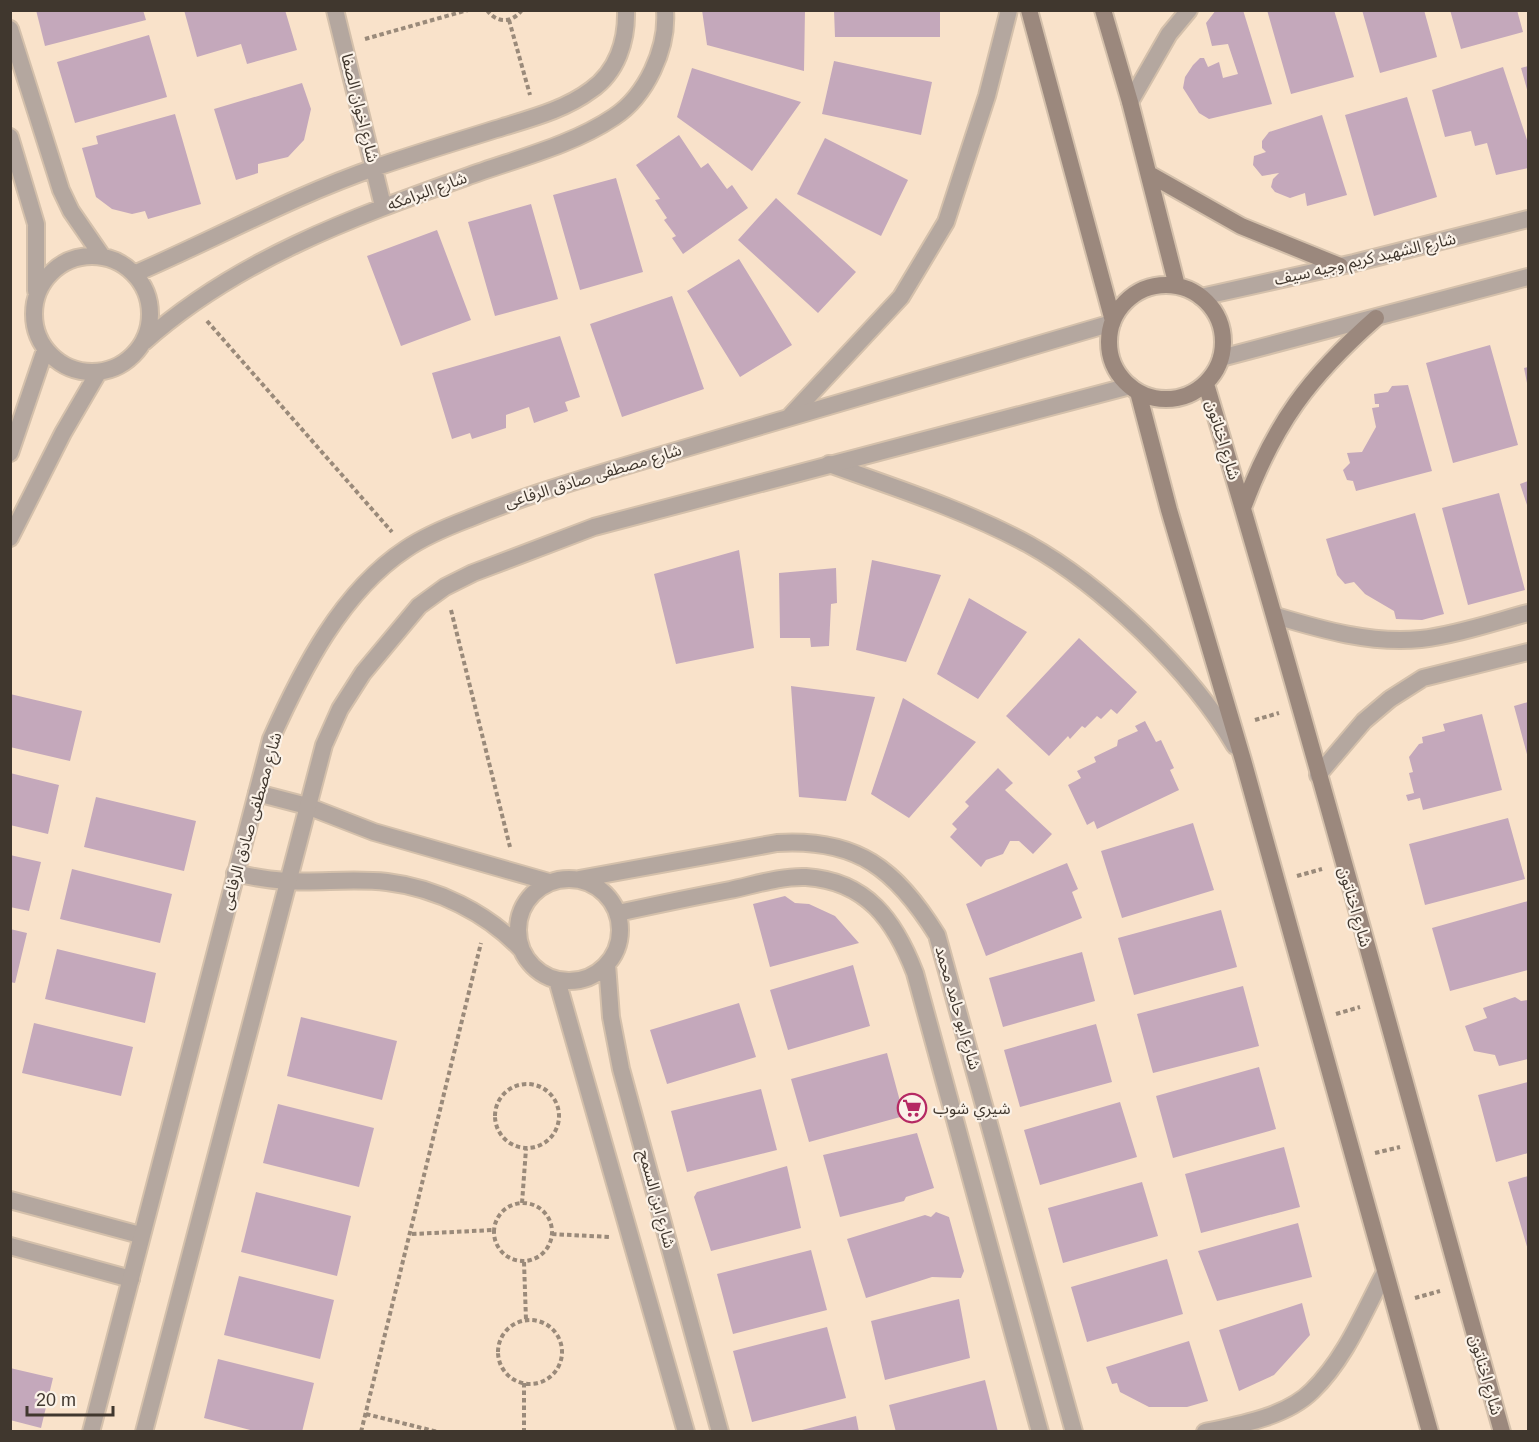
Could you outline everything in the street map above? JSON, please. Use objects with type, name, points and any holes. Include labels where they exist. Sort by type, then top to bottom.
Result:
[{"type":"main road","points":[[1029,10],[1112,322],[1109,350],[1120,376],[1134,389],[1151,398],[1180,398],[1206,384],[1221,358],[1222,331],[1218,318],[1201,297],[1177,286],[1158,285],[1139,291],[1123,304],[1112,322]]},
{"type":"main road","points":[[1103,10],[1130,102],[1177,286]]},
{"type":"main road","points":[[1149,174],[1241,226],[1340,266]]},
{"type":"main road","points":[[1243,508],[1265,453],[1282,422],[1308,384],[1340,349],[1376,318]]},
{"type":"main road","name":"شارع اخناتون","points":[[1206,384],[1276,616],[1318,775],[1502,1431]]},
{"type":"main road","points":[[1134,389],[1243,760],[1384,1274],[1430,1431]]},
{"type":"street","name":"شارع اخوان الصفا","points":[[335,10],[383,206]]},
{"type":"street","points":[[134,274],[247,221],[374,168],[536,116],[573,101],[591,90],[607,76],[621,48],[626,10]]},
{"type":"street","name":"شارع البرامكه","points":[[144,342],[191,303],[257,262],[383,206],[563,142],[615,117],[636,98],[650,75],[660,48],[665,10]]},
{"type":"street","points":[[791,416],[901,297],[941,231],[963,173],[1009,10]]},
{"type":"street","points":[[1130,102],[1169,34],[1189,10]]},
{"type":"street","points":[[10,29],[61,190],[71,211],[102,256]]},
{"type":"street","points":[[10,137],[36,224],[36,295],[33,314],[36,333],[45,350],[60,363],[78,371],[98,373],[117,368],[132,357],[144,342],[150,321],[149,299],[134,274],[114,260],[102,256],[81,256],[62,264],[46,277],[36,295]]},
{"type":"street","name":"شارع الشهيد كريم وجيه سيف","points":[[1201,297],[1340,266],[1528,219]]},
{"type":"street","points":[[1221,358],[1528,277]]},
{"type":"street","name":"شارع مصطفى صادق الرفاعى","points":[[91,1431],[131,1279],[140,1235],[271,739],[294,688],[320,644],[357,594],[406,548],[508,502],[1112,322]]},
{"type":"street","points":[[10,453],[45,350]]},
{"type":"street","points":[[10,538],[63,433],[98,373]]},
{"type":"street","points":[[144,1431],[324,745],[340,709],[363,673],[412,614],[445,587],[546,543],[594,527],[829,464],[1134,389]]},
{"type":"street","points":[[829,464],[987,525],[1028,544],[1074,574],[1124,617],[1177,668],[1223,726],[1243,760]]},
{"type":"street","points":[[1276,616],[1333,633],[1390,640],[1422,639],[1528,613]]},
{"type":"street","points":[[1318,775],[1364,721],[1390,699],[1423,678],[1528,652]]},
{"type":"street","points":[[257,794],[307,806],[374,831],[549,882]]},
{"type":"street","name":"شارع ابو حامد محمد","points":[[579,879],[777,843],[807,841],[843,848],[878,864],[896,879],[920,907],[937,935],[1074,1431]]},
{"type":"street","points":[[236,873],[287,882],[389,882],[428,892],[487,918],[501,927],[542,974],[557,980],[585,979],[608,964],[620,940],[618,913],[603,891],[579,879],[564,878],[549,882],[532,893],[521,910],[518,930],[522,950]]},
{"type":"street","name":"شارع ابو حامد محمد","points":[[618,913],[777,880],[806,877],[836,883],[862,894],[886,916],[903,942],[915,973],[1040,1431]]},
{"type":"street","name":"شارع ابن السمح","points":[[608,964],[611,1017],[621,1069],[720,1431]]},
{"type":"street","points":[[557,980],[686,1431]]},
{"type":"street","points":[[10,1200],[140,1235]]},
{"type":"street","points":[[10,1246],[131,1279]]},
{"type":"street","points":[[1205,1431],[1239,1425],[1291,1406],[1311,1393],[1349,1343],[1384,1274]]},
{"type":"path","points":[[344,45],[468,10]]},
{"type":"path","points":[[487,10],[494,18],[509,20],[522,10]]},
{"type":"path","points":[[509,20],[536,116]]},
{"type":"path","points":[[191,303],[406,548]]},
{"type":"path","points":[[445,587],[516,871]]},
{"type":"path","points":[[1233,726],[1300,707]]},
{"type":"path","points":[[1277,881],[1343,864]]},
{"type":"path","points":[[362,1431],[412,1234],[487,918]]},
{"type":"path","points":[[1315,1019],[1381,1002]]},
{"type":"path","points":[[522,1084],[543,1088],[551,1095],[559,1115],[554,1135],[546,1143],[526,1149],[506,1141],[495,1123],[497,1102],[512,1087],[522,1084]]},
{"type":"path","points":[[1353,1159],[1421,1141]]},
{"type":"path","points":[[522,1203],[526,1149]]},
{"type":"path","points":[[522,1203],[532,1204],[547,1215],[552,1234],[546,1250],[532,1260],[524,1262],[505,1256],[498,1249],[493,1230],[499,1214],[513,1204],[522,1203]]},
{"type":"path","points":[[412,1234],[493,1230]]},
{"type":"path","points":[[552,1234],[631,1238]]},
{"type":"path","points":[[524,1262],[526,1320]]},
{"type":"path","points":[[1393,1304],[1461,1285]]},
{"type":"path","points":[[526,1320],[545,1324],[553,1330],[559,1338],[561,1358],[552,1376],[543,1382],[524,1383],[506,1374],[498,1356],[498,1346],[507,1329],[526,1320]]},
{"type":"path","points":[[524,1383],[524,1431]]},
{"type":"path","points":[[366,1414],[438,1431]]},
{"type":"building","points":[[36,10],[143,10],[146,20],[45,46]]},
{"type":"building","points":[[184,10],[285,10],[297,50],[247,64],[241,44],[197,57]]},
{"type":"building","points":[[702,10],[805,10],[804,71],[707,45]]},
{"type":"building","points":[[834,10],[940,10],[940,37],[835,37]]},
{"type":"building","points":[[1216,10],[1243,10],[1272,104],[1209,119],[1199,113],[1183,88],[1185,77],[1200,58],[1204,58],[1208,67],[1219,62],[1223,78],[1238,74],[1228,44],[1212,46],[1206,23]]},
{"type":"building","points":[[1267,10],[1334,10],[1354,77],[1291,94]]},
{"type":"building","points":[[1362,10],[1424,10],[1437,57],[1380,73]]},
{"type":"building","points":[[1450,10],[1517,10],[1523,32],[1461,49]]},
{"type":"building","points":[[149,35],[167,97],[75,123],[57,62]]},
{"type":"building","points":[[834,61],[932,82],[921,135],[822,114]]},
{"type":"building","points":[[1528,66],[1528,93],[1521,68]]},
{"type":"building","points":[[1503,67],[1528,143],[1528,168],[1496,175],[1487,143],[1475,146],[1471,131],[1445,137],[1432,90]]},
{"type":"building","points":[[692,68],[801,102],[752,171],[677,117]]},
{"type":"building","points":[[302,83],[311,109],[304,140],[288,157],[258,164],[258,173],[236,180],[214,109]]},
{"type":"building","points":[[1407,97],[1437,197],[1374,216],[1345,115]]},
{"type":"building","points":[[175,114],[201,204],[148,219],[145,211],[132,214],[112,209],[96,197],[82,148],[98,144],[96,136]]},
{"type":"building","points":[[1322,115],[1347,195],[1307,206],[1305,193],[1290,198],[1275,192],[1271,187],[1273,179],[1279,173],[1262,176],[1253,165],[1254,156],[1266,152],[1262,148],[1262,141],[1269,132]]},
{"type":"building","points":[[679,135],[701,168],[708,163],[727,189],[732,185],[748,208],[683,254],[672,238],[676,236],[664,220],[667,218],[655,200],[660,199],[636,165]]},
{"type":"building","points":[[825,138],[908,180],[881,236],[797,194]]},
{"type":"building","points":[[616,178],[643,272],[580,290],[553,195]]},
{"type":"building","points":[[776,198],[856,272],[818,313],[738,240]]},
{"type":"building","points":[[531,204],[558,299],[495,316],[468,222]]},
{"type":"building","points":[[437,230],[471,320],[401,346],[367,256]]},
{"type":"building","points":[[739,259],[792,345],[740,377],[687,291]]},
{"type":"building","points":[[672,296],[704,389],[622,417],[590,324]]},
{"type":"building","points":[[560,336],[580,397],[565,402],[568,411],[534,423],[529,407],[506,415],[506,428],[472,439],[470,433],[452,439],[432,373]]},
{"type":"building","points":[[1490,345],[1518,445],[1453,463],[1426,363]]},
{"type":"building","points":[[1528,367],[1528,383],[1527,383],[1524,368]]},
{"type":"building","points":[[1408,385],[1432,471],[1356,491],[1353,481],[1347,480],[1343,470],[1350,463],[1347,453],[1362,452],[1376,427],[1372,408],[1379,407],[1379,404],[1375,404],[1374,394],[1388,392],[1392,386]]},
{"type":"building","points":[[1528,481],[1528,508],[1520,484]]},
{"type":"building","points":[[1499,493],[1525,590],[1468,605],[1442,508]]},
{"type":"building","points":[[1415,513],[1444,614],[1422,620],[1396,619],[1394,611],[1365,594],[1354,582],[1345,584],[1337,575],[1326,539]]},
{"type":"building","points":[[739,550],[754,648],[676,664],[654,574]]},
{"type":"building","points":[[872,560],[941,575],[906,662],[856,650]]},
{"type":"building","points":[[836,568],[837,603],[831,604],[829,646],[811,647],[810,638],[780,638],[779,573]]},
{"type":"building","points":[[969,598],[1027,632],[978,699],[937,674]]},
{"type":"building","points":[[1079,638],[1137,692],[1117,714],[1111,709],[1101,719],[1097,716],[1085,728],[1082,726],[1070,739],[1068,736],[1049,756],[1006,716]]},
{"type":"building","points":[[791,686],[875,697],[846,801],[799,797]]},
{"type":"building","points":[[10,694],[82,711],[70,761],[10,747]]},
{"type":"building","points":[[903,698],[976,742],[909,818],[871,794]]},
{"type":"building","points":[[1528,702],[1528,758],[1514,706]]},
{"type":"building","points":[[1482,714],[1502,790],[1423,810],[1420,798],[1408,801],[1406,795],[1414,793],[1409,773],[1413,772],[1409,757],[1419,744],[1423,743],[1422,737],[1445,731],[1443,724]]},
{"type":"building","points":[[1145,721],[1156,742],[1161,740],[1174,768],[1170,770],[1179,790],[1097,829],[1094,821],[1087,825],[1068,785],[1081,778],[1077,771],[1096,762],[1094,757],[1117,746],[1118,740],[1138,731],[1135,726]]},
{"type":"building","points":[[998,768],[1013,783],[1005,790],[1052,834],[1033,854],[1019,841],[1010,841],[1003,854],[986,860],[981,867],[950,837],[957,829],[952,824],[969,806],[965,802]]},
{"type":"building","points":[[10,773],[59,785],[48,834],[10,825]]},
{"type":"building","points":[[96,797],[196,821],[184,871],[84,847]]},
{"type":"building","points":[[1508,818],[1525,879],[1425,905],[1409,844]]},
{"type":"building","points":[[1193,823],[1214,890],[1122,918],[1101,851]]},
{"type":"building","points":[[10,855],[41,862],[29,911],[10,907]]},
{"type":"building","points":[[1067,863],[1078,889],[1072,892],[1082,918],[986,956],[966,904]]},
{"type":"building","points":[[72,869],[172,894],[160,943],[60,919]]},
{"type":"building","points":[[785,896],[795,903],[809,904],[835,916],[859,943],[770,967],[753,904]]},
{"type":"building","points":[[1528,901],[1528,970],[1450,991],[1432,928]]},
{"type":"building","points":[[1221,910],[1237,967],[1134,995],[1118,938]]},
{"type":"building","points":[[10,929],[27,933],[15,983],[10,982]]},
{"type":"building","points":[[57,949],[156,973],[145,1023],[45,999]]},
{"type":"building","points":[[1082,952],[1095,1001],[1003,1027],[989,978]]},
{"type":"building","points":[[853,965],[870,1026],[788,1050],[770,990]]},
{"type":"building","points":[[1243,986],[1259,1046],[1153,1073],[1137,1014]]},
{"type":"building","points":[[1515,997],[1521,1001],[1528,1000],[1528,1059],[1499,1066],[1495,1055],[1474,1051],[1465,1026],[1487,1018],[1483,1008]]},
{"type":"building","points":[[739,1003],[756,1057],[667,1084],[650,1030]]},
{"type":"building","points":[[301,1017],[397,1041],[382,1100],[287,1076]]},
{"type":"building","points":[[34,1023],[133,1047],[121,1096],[22,1073]]},
{"type":"building","points":[[1096,1024],[1112,1082],[1020,1107],[1004,1050]]},
{"type":"building","points":[[887,1053],[904,1116],[809,1142],[791,1079]]},
{"type":"building","points":[[1259,1067],[1276,1129],[1173,1158],[1156,1096]]},
{"type":"building","points":[[1528,1082],[1528,1153],[1496,1162],[1478,1095]]},
{"type":"building","points":[[761,1089],[777,1150],[687,1172],[671,1111]]},
{"type":"building","points":[[1120,1102],[1137,1157],[1040,1185],[1024,1130]]},
{"type":"building","points":[[278,1104],[374,1128],[359,1187],[263,1163]]},
{"type":"building","points":[[917,1133],[934,1188],[906,1197],[904,1201],[840,1217],[823,1155]]},
{"type":"building","points":[[1284,1147],[1300,1207],[1201,1233],[1185,1174]]},
{"type":"building","points":[[787,1166],[801,1228],[711,1251],[694,1197],[697,1192]]},
{"type":"building","points":[[1528,1176],[1528,1250],[1508,1182]]},
{"type":"building","points":[[1142,1182],[1158,1236],[1063,1263],[1048,1208]]},
{"type":"building","points":[[256,1192],[351,1216],[337,1276],[241,1252]]},
{"type":"building","points":[[936,1212],[949,1217],[964,1271],[961,1278],[932,1277],[866,1298],[847,1239],[925,1215],[931,1217]]},
{"type":"building","points":[[1298,1223],[1312,1277],[1217,1301],[1198,1251]]},
{"type":"building","points":[[811,1250],[827,1310],[733,1334],[717,1274]]},
{"type":"building","points":[[1167,1259],[1183,1314],[1087,1342],[1071,1287]]},
{"type":"building","points":[[239,1276],[334,1300],[320,1359],[224,1335]]},
{"type":"building","points":[[959,1299],[970,1358],[885,1380],[871,1321]]},
{"type":"building","points":[[1302,1303],[1310,1335],[1274,1375],[1239,1391],[1219,1330]]},
{"type":"building","points":[[827,1327],[846,1398],[752,1422],[733,1351]]},
{"type":"building","points":[[1189,1341],[1208,1401],[1187,1407],[1149,1407],[1120,1392],[1117,1383],[1112,1384],[1106,1367]]},
{"type":"building","points":[[218,1359],[314,1383],[302,1432],[258,1432],[204,1418]]},
{"type":"building","points":[[10,1368],[53,1378],[41,1428],[10,1420]]},
{"type":"building","points":[[985,1380],[998,1432],[896,1432],[889,1405]]},
{"type":"building","points":[[856,1416],[859,1432],[798,1432],[798,1431]]},
{"type":"place","name":"شيري شوب","points":[[912,1108]]}]
